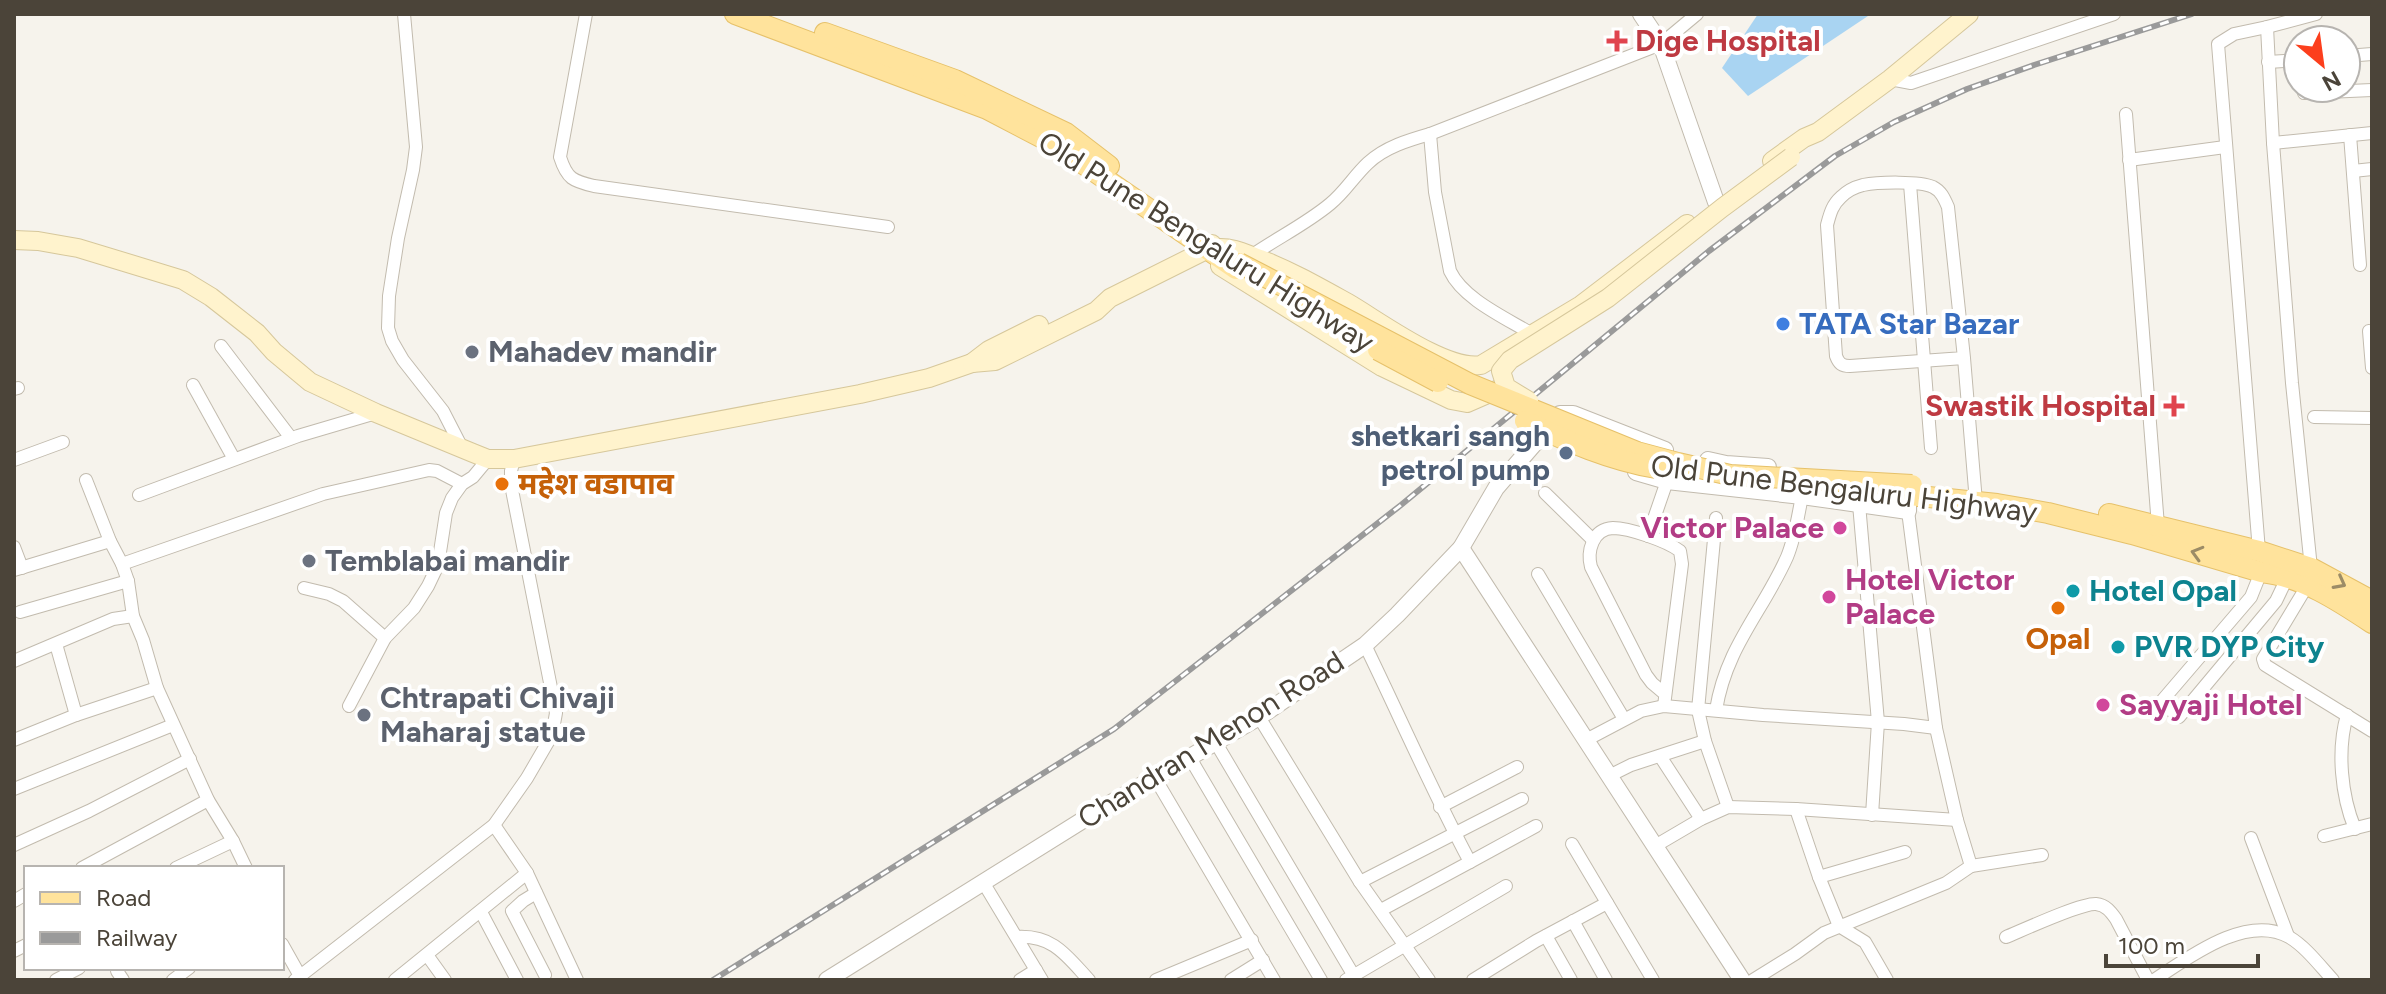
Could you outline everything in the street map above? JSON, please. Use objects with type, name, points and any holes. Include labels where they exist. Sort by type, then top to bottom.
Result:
[{"type":"main road","name":"Old Pune Bengaluru Highway","points":[[735,14],[987,109],[1056,145],[1212,249],[1470,384],[1550,418],[1637,452],[1730,475],[1907,496]]},
{"type":"main road","name":"Old Pune Bengaluru Highway","points":[[772,14],[955,80],[1066,133],[1186,222],[1212,249]]},
{"type":"main road","points":[[1242,262],[1291,271],[1408,340],[1460,364],[1471,367],[1481,365],[1581,305],[1716,202],[1890,79],[1969,14]]},
{"type":"main road","points":[[1550,418],[1540,408],[1506,387],[1501,371],[1510,360],[1608,298],[1809,144],[1818,132]]},
{"type":"main road","points":[[14,240],[78,248],[183,280],[211,297],[257,333],[274,352],[310,382],[474,453],[514,459],[860,394],[929,378],[972,363],[989,350],[1091,300],[1110,298],[1212,249],[1220,265],[1382,367],[1451,400],[1467,403],[1499,390],[1527,337]]},
{"type":"main road","name":"Old Pune Bengaluru Highway","points":[[1242,262],[1403,365],[1570,443],[1622,462],[1726,482],[1907,496],[1976,495],[2001,490],[2259,551],[2309,577],[2372,601]]},
{"type":"main road","name":"Old Pune Bengaluru Highway","points":[[1976,495],[2098,525],[2261,572],[2287,578],[2309,577],[2332,597],[2372,623]]},
{"type":"street","points":[[349,706],[385,638],[414,608],[428,586],[438,565],[446,513],[452,498],[462,484],[473,477],[474,453],[403,360],[388,328],[389,296],[416,147],[404,14]]},
{"type":"street","points":[[586,14],[560,157],[570,178],[594,186],[888,227]]},
{"type":"street","points":[[1642,14],[1661,44],[1716,202]]},
{"type":"street","points":[[1242,262],[1330,204],[1369,162],[1383,152],[1661,44],[1697,14]]},
{"type":"street","points":[[1890,79],[1911,83],[2081,19],[2114,14]]},
{"type":"street","points":[[2259,551],[2218,44],[2234,34],[2316,14]]},
{"type":"street","points":[[2267,27],[2273,143],[2309,577],[2263,659],[2265,665],[2372,731]]},
{"type":"street","points":[[2268,62],[2282,61]]},
{"type":"street","points":[[2126,114],[2158,526]]},
{"type":"street","points":[[2273,143],[2372,133]]},
{"type":"street","points":[[1430,134],[1435,192],[1450,271],[1455,281],[1469,294],[1527,337]]},
{"type":"street","points":[[2350,135],[2356,204],[2366,236],[2360,265]]},
{"type":"street","points":[[2129,160],[2225,147]]},
{"type":"street","points":[[2353,171],[2372,169]]},
{"type":"street","points":[[1964,358],[1843,366],[1838,362],[1827,225],[1832,207],[1842,196],[1868,184],[1922,184],[1942,194],[1948,207],[1964,358],[1976,495]]},
{"type":"street","points":[[1910,184],[1931,448]]},
{"type":"street","points":[[2356,204],[2372,202]]},
{"type":"street","points":[[2369,331],[2372,368]]},
{"type":"street","points":[[221,346],[291,438]]},
{"type":"street","points":[[193,385],[234,459]]},
{"type":"street","points":[[139,495],[291,438],[376,413]]},
{"type":"street","name":"Chandran Menon Road","points":[[827,980],[1099,810],[1259,717],[1365,645],[1461,548],[1496,488],[1560,414],[1568,413],[1656,448],[1726,464],[1904,481],[1907,496]]},
{"type":"street","points":[[2314,417],[2372,418]]},
{"type":"street","points":[[1540,439],[1667,481],[1859,504],[1907,496],[1936,728],[1971,866]]},
{"type":"street","points":[[14,460],[63,442]]},
{"type":"street","points":[[284,949],[297,978],[494,825],[552,735],[556,713],[511,485],[514,459]]},
{"type":"street","points":[[122,564],[351,487],[429,470],[462,484]]},
{"type":"street","points":[[86,480],[128,581],[133,616],[157,688],[208,800],[245,866]]},
{"type":"street","points":[[1648,536],[1667,481]]},
{"type":"street","points":[[1545,493],[1593,540]]},
{"type":"street","points":[[1716,710],[1719,691],[1737,643],[1787,556],[1802,496]]},
{"type":"street","points":[[1859,504],[1878,722],[1872,815]]},
{"type":"street","points":[[1716,518],[1698,710],[1705,741],[1728,807]]},
{"type":"street","points":[[1665,700],[1682,556],[1675,547],[1648,536],[1613,528],[1603,531],[1593,540],[1588,557],[1591,567],[1646,675],[1665,700],[1698,710],[1936,728]]},
{"type":"street","points":[[14,547],[18,569],[110,541]]},
{"type":"street","points":[[1461,548],[1742,980]]},
{"type":"street","points":[[2261,572],[2251,597],[2161,702],[2179,717],[2276,601],[2287,578]]},
{"type":"street","points":[[1538,574],[1624,719]]},
{"type":"street","points":[[20,612],[128,581]]},
{"type":"street","points":[[304,588],[343,601],[385,638]]},
{"type":"street","points":[[14,661],[113,619],[133,616]]},
{"type":"street","points":[[56,644],[76,715]]},
{"type":"street","points":[[1365,645],[1421,760],[1440,807],[1470,862]]},
{"type":"street","points":[[14,740],[157,688]]},
{"type":"street","points":[[1586,740],[1665,700]]},
{"type":"street","points":[[2347,715],[2342,730],[2343,772],[2349,813],[2355,829]]},
{"type":"street","points":[[1259,717],[1360,882],[1429,980]]},
{"type":"street","points":[[14,789],[173,725]]},
{"type":"street","points":[[1609,776],[1705,741]]},
{"type":"street","points":[[1216,743],[1350,978],[1506,886]]},
{"type":"street","points":[[1660,756],[1701,819]]},
{"type":"street","points":[[1190,758],[1321,980]]},
{"type":"street","points":[[14,845],[190,759]]},
{"type":"street","points":[[1440,807],[1517,767]]},
{"type":"street","points":[[1155,778],[1274,980]]},
{"type":"street","points":[[1360,882],[1522,799]]},
{"type":"street","points":[[86,866],[208,800]]},
{"type":"street","points":[[1655,846],[1728,807],[1957,820]]},
{"type":"street","points":[[1796,809],[1839,926],[1865,942],[1887,980]]},
{"type":"street","points":[[2324,836],[2372,824]]},
{"type":"street","points":[[494,825],[527,873],[577,980]]},
{"type":"street","points":[[1381,910],[1536,826]]},
{"type":"street","points":[[2251,838],[2288,936],[2333,980]]},
{"type":"street","points":[[180,866],[233,841]]},
{"type":"street","points":[[1572,844],[1653,980]]},
{"type":"street","points":[[1819,877],[1905,852]]},
{"type":"street","points":[[1753,980],[1839,926],[1859,921],[1946,883],[1971,866],[2042,855]]},
{"type":"street","points":[[395,980],[527,873]]},
{"type":"street","points":[[983,882],[1039,975],[1020,980]]},
{"type":"street","points":[[536,893],[512,911],[545,975]]},
{"type":"street","points":[[1473,980],[1607,903]]},
{"type":"street","points":[[2006,937],[2086,905],[2103,906],[2116,919],[2151,980],[2219,939],[2237,933],[2259,931],[2288,936]]},
{"type":"street","points":[[481,912],[517,980]]},
{"type":"street","points":[[1573,921],[1606,980]]},
{"type":"street","points":[[1017,937],[1033,936],[1049,942],[1062,950],[1089,980]]},
{"type":"street","points":[[1546,936],[1571,980]]},
{"type":"street","points":[[1156,980],[1252,940]]},
{"type":"street","points":[[427,955],[445,980]]},
{"type":"street","points":[[1231,980],[1263,960]]},
{"type":"street","points":[[56,980],[75,970]]},
{"type":"water","points":[[1758,14],[1871,14],[1748,96],[1722,68]]},
{"type":"railway","points":[[713,980],[1114,729],[1401,505],[1709,251],[1835,156],[1894,122],[1967,89],[2192,14]]},
{"type":"place","name":"Dige Hospital","points":[[1617,41]]},
{"type":"place","name":"TATA Star Bazar","points":[[1783,324]]},
{"type":"place","name":"Mahadev mandir","points":[[472,352]]},
{"type":"place","name":"Swastik Hospital","points":[[2174,406]]},
{"type":"place","name":"shetkari sangh petrol pump","points":[[1566,453]]},
{"type":"place","name":"महेश वडापाव","points":[[502,484]]},
{"type":"place","name":"Victor Palace","points":[[1840,528]]},
{"type":"place","name":"Temblabai mandir","points":[[309,561]]},
{"type":"place","name":"Hotel Opal","points":[[2073,591]]},
{"type":"place","name":"Hotel Victor Palace","points":[[1829,597]]},
{"type":"place","name":"Opal","points":[[2058,608]]},
{"type":"place","name":"PVR DYP City","points":[[2118,647]]},
{"type":"place","name":"Sayyaji Hotel","points":[[2103,705]]},
{"type":"place","name":"Chtrapati Chivaji Maharaj statue","points":[[364,715]]}]
